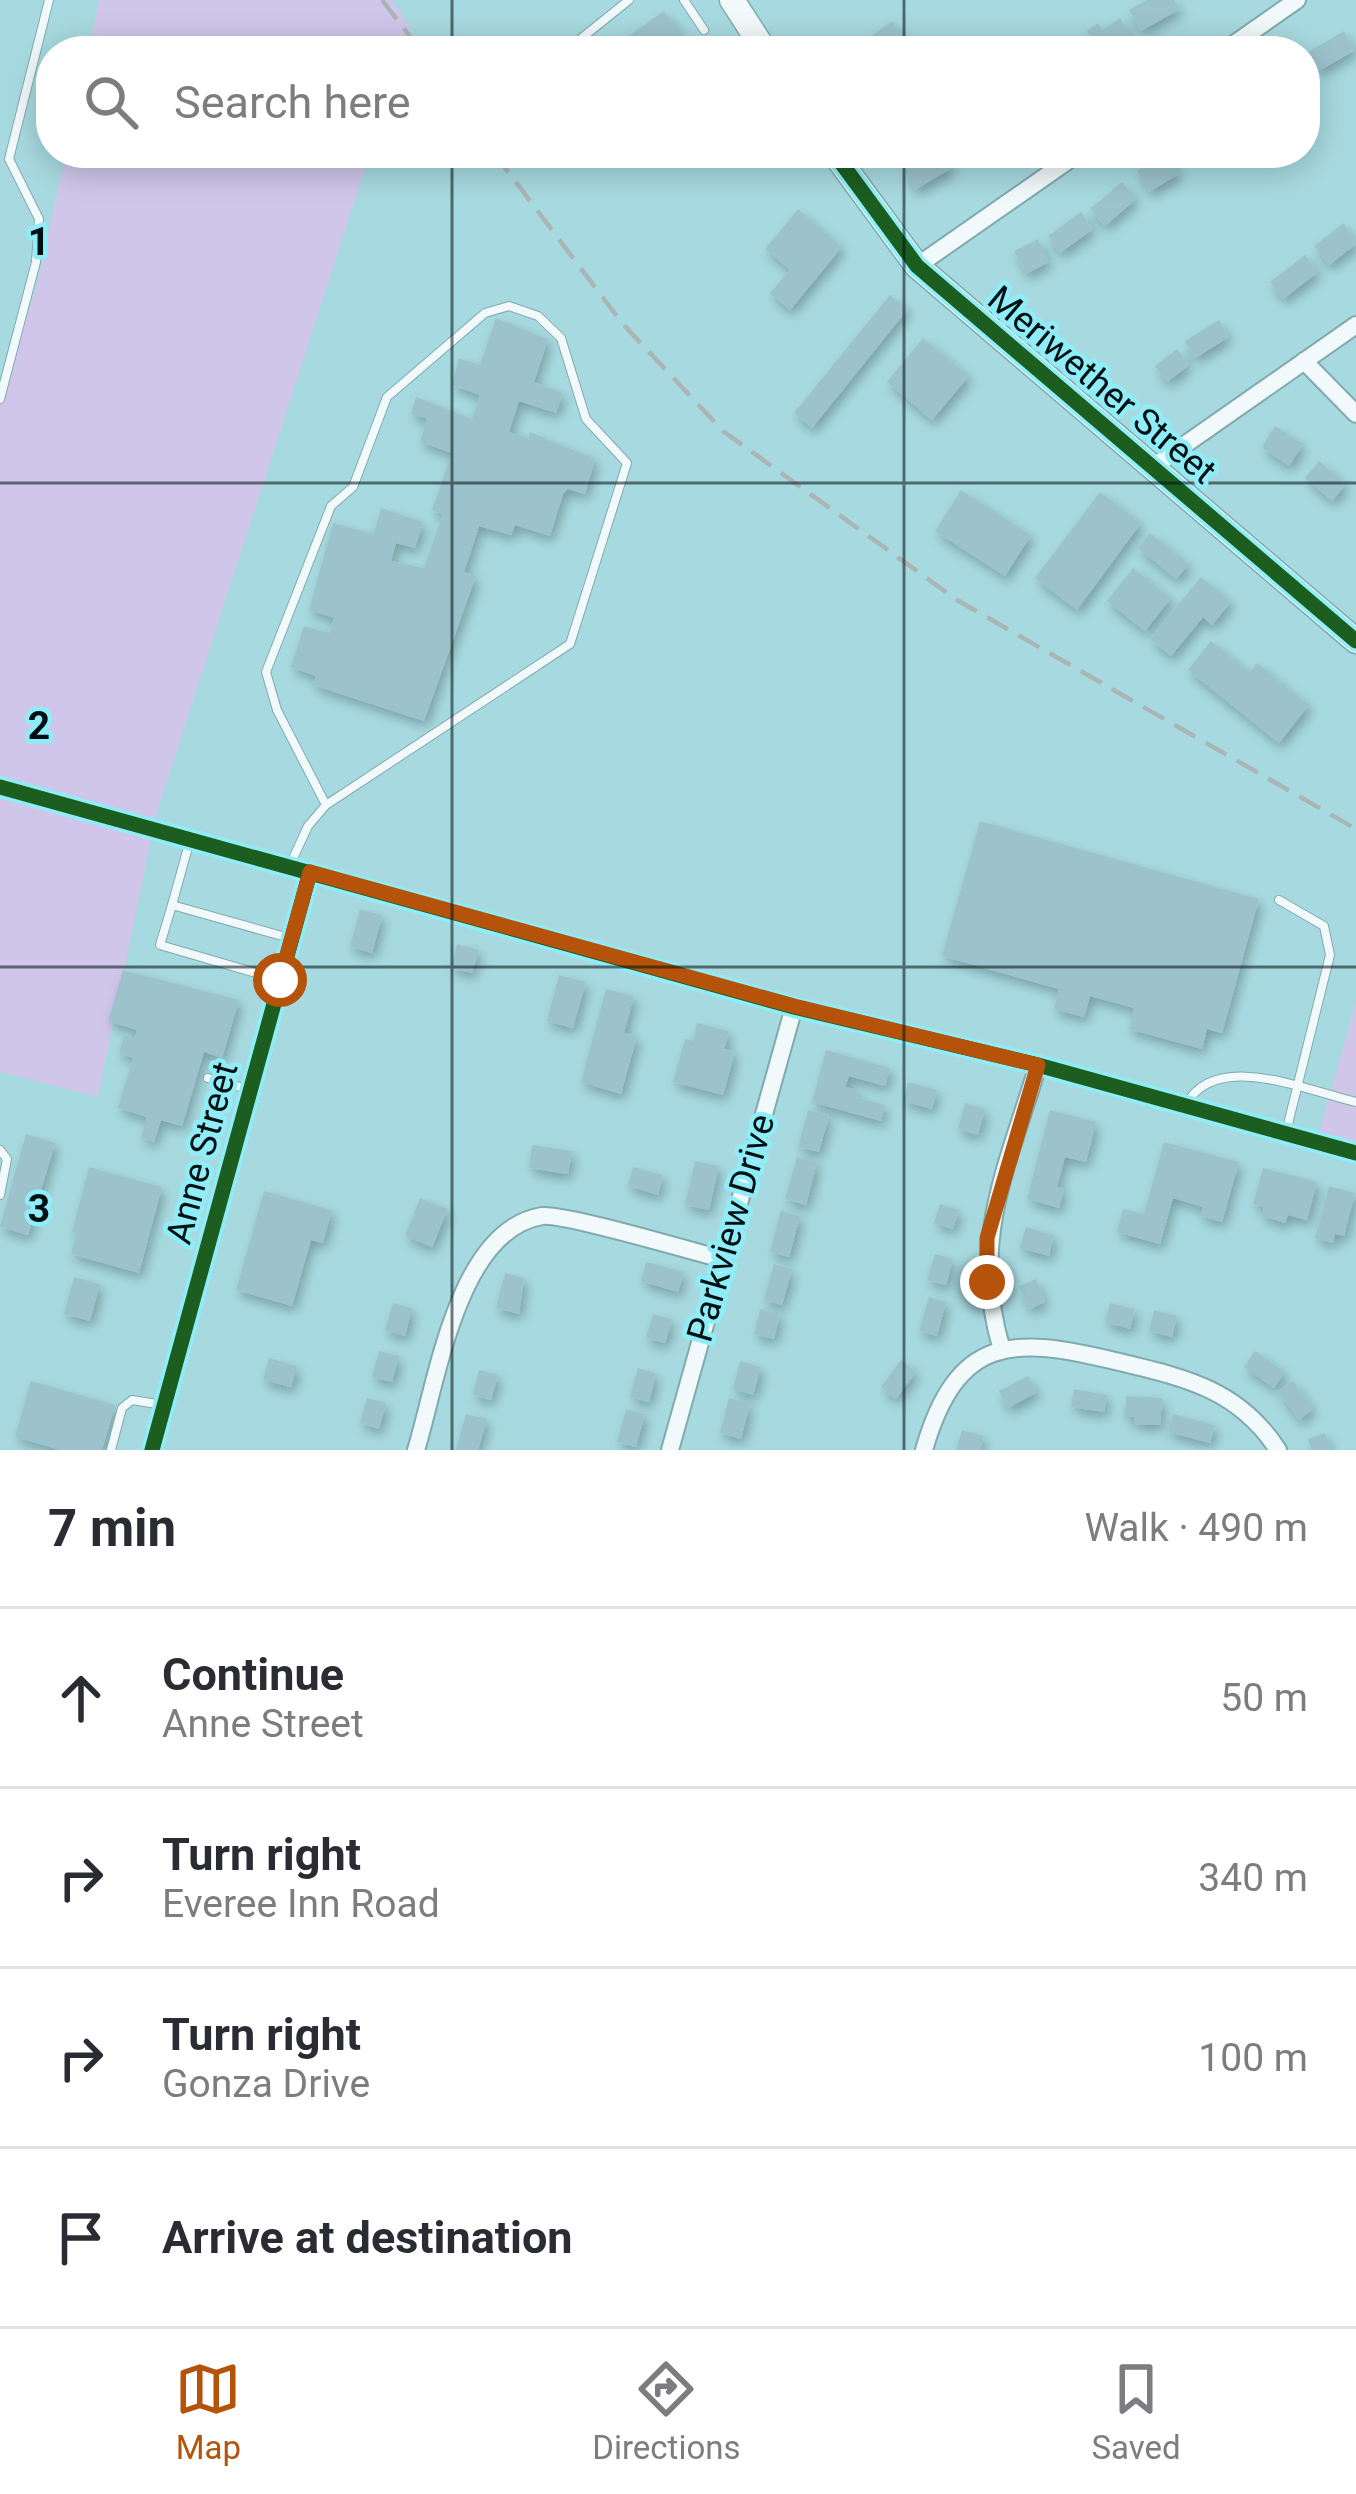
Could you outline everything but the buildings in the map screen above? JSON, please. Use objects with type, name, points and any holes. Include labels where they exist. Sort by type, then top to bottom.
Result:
[{"type":"street","points":[[731,0],[755,36]]},
{"type":"street","points":[[1245,36],[1297,0]]},
{"type":"street","name":"Meriwether Street","points":[[845,168],[916,266],[1356,640]]},
{"type":"street","points":[[916,266],[1056,168]]},
{"type":"street","points":[[1153,467],[1356,325]]},
{"type":"street","points":[[1304,361],[1356,414]]},
{"type":"street","points":[[0,787],[794,1006],[1038,1065],[1356,1153]]},
{"type":"street","name":"Anne Street","points":[[152,1450],[310,872]]},
{"type":"street","name":"Parkview Drive","points":[[670,1450],[794,1006]]},
{"type":"street","points":[[1002,1350],[987,1282],[987,1238],[1038,1065]]},
{"type":"street","points":[[416,1450],[458,1301],[479,1262],[508,1230],[544,1215],[722,1259]]},
{"type":"street","points":[[924,1450],[939,1405],[957,1378],[1002,1350],[1037,1343],[1215,1388],[1261,1424],[1278,1450]]},
{"type":"lane","points":[[39,36],[49,0]]},
{"type":"lane","points":[[584,36],[629,0]]},
{"type":"lane","points":[[684,0],[704,30]]},
{"type":"lane","points":[[0,399],[36,262],[39,219],[5,160],[36,47]]},
{"type":"lane","points":[[289,866],[308,826],[326,805],[570,644],[627,463],[586,419],[560,338],[538,316],[509,305],[485,313],[387,397],[353,487],[331,506],[266,672],[277,710],[326,805]]},
{"type":"lane","points":[[190,839],[160,945],[280,980]]},
{"type":"lane","points":[[1279,900],[1324,926],[1330,955],[1286,1134]]},
{"type":"lane","points":[[172,905],[292,939]]},
{"type":"lane","points":[[1185,1106],[1194,1089],[1222,1077],[1356,1102]]},
{"type":"lane","points":[[208,1078],[250,1090]]},
{"type":"lane","points":[[0,1150],[7,1159],[0,1195]]},
{"type":"lane","points":[[111,1450],[122,1408],[132,1400],[164,1406]]},
{"type":"shaded area","points":[[99,0],[391,0],[411,27],[408,36],[91,36]]},
{"type":"shaded area","points":[[63,168],[365,168],[156,815],[98,1097],[0,1072],[0,401],[38,280]]},
{"type":"shaded area","points":[[1356,1002],[1356,1150],[1317,1140]]},
{"type":"railway","points":[[382,0],[410,36]]},
{"type":"railway","points":[[505,168],[622,323],[723,431],[957,600],[1356,829]]},
{"type":"cycle path","points":[[845,168],[917,266],[1356,641]]},
{"type":"cycle path","points":[[0,787],[794,1007],[1038,1065],[1356,1153]]},
{"type":"cycle path","points":[[152,1450],[310,872]]},
{"type":"route","points":[[280,980],[310,872],[794,1006],[1038,1065],[987,1238],[987,1282]]}]
